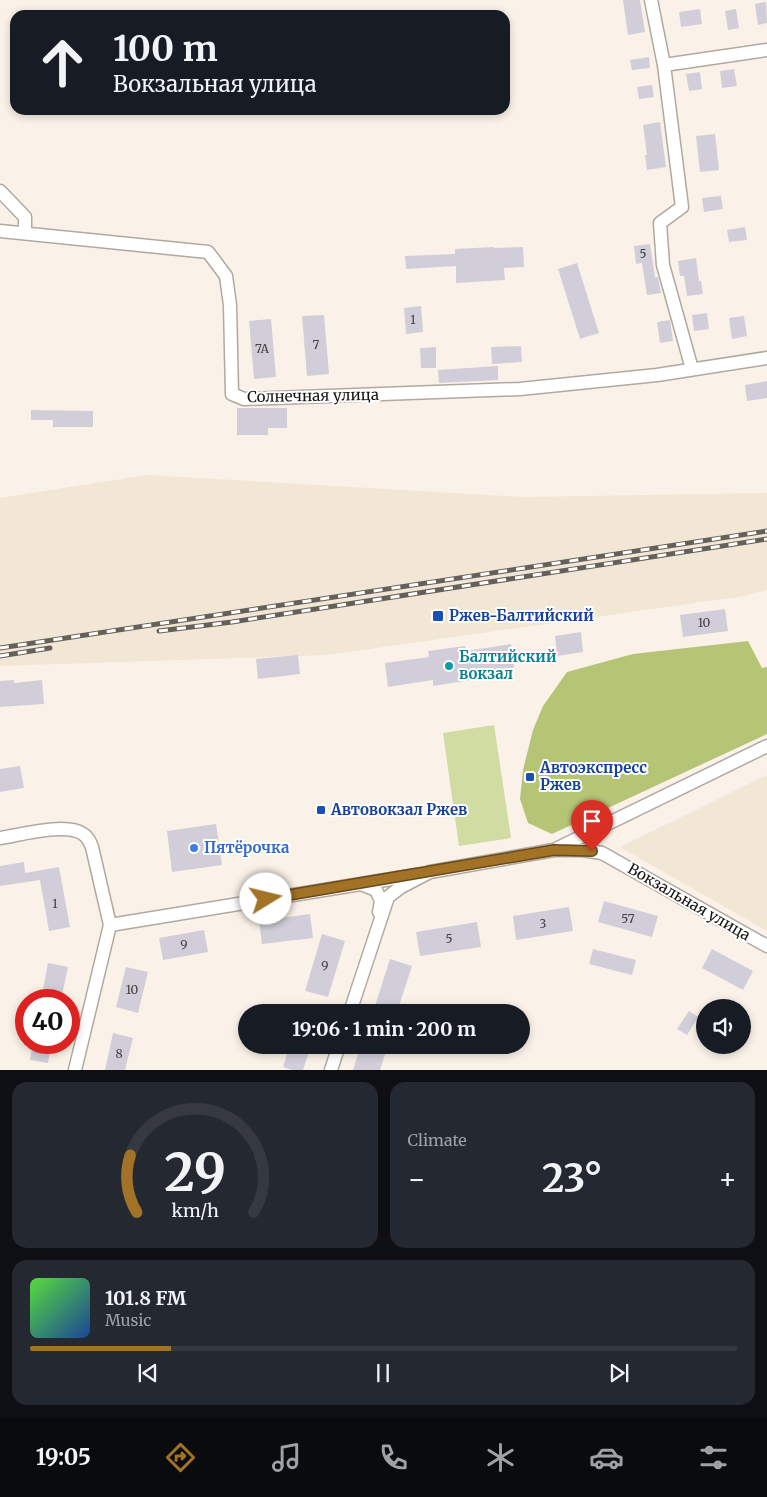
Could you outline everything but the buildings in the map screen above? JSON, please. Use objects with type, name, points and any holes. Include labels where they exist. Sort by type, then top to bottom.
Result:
[{"type":"street","points":[[651,0],[664,65],[682,207],[660,223],[663,265],[692,369],[767,358]]},
{"type":"street","points":[[664,65],[767,50]]},
{"type":"street","points":[[0,191],[25,217],[25,233]]},
{"type":"street","name":"Солнечная улица","points":[[0,231],[208,252],[226,276],[230,304],[232,394],[244,399],[520,389],[692,369]]},
{"type":"street","points":[[554,850],[767,746]]},
{"type":"street","points":[[0,838],[63,829],[82,832],[92,847],[110,925],[75,1070]]},
{"type":"street","name":"Вокзальная улица","points":[[377,932],[388,897],[401,887],[430,872],[554,850],[582,850],[602,853],[767,946]]},
{"type":"street","points":[[110,925],[430,872]]},
{"type":"street","points":[[353,1004],[377,932],[381,901],[376,890],[361,884]]},
{"type":"street","points":[[331,1070],[336,1054]]},
{"type":"shaded area","points":[[147,475],[525,497],[767,493],[767,590],[744,596],[327,655],[0,666],[0,498]]},
{"type":"shaded area","points":[[767,775],[767,931],[620,847]]},
{"type":"green space","points":[[748,641],[762,668],[767,667],[767,734],[552,834],[528,823],[520,799],[523,770],[533,730],[543,706],[567,672],[633,654]]},
{"type":"green space","points":[[494,725],[511,838],[459,846],[443,733]]},
{"type":"railway","points":[[0,648],[767,531]]},
{"type":"railway","points":[[159,631],[232,622],[767,539]]},
{"type":"railway","points":[[0,656],[50,648]]},
{"type":"place","name":"Ржев-Балтийский","points":[[438,616]]},
{"type":"place","name":"Балтийский вокзал","points":[[449,666]]},
{"type":"place","name":"Автоэкспресс Ржев","points":[[530,777]]},
{"type":"place","name":"Автовокзал Ржев","points":[[321,810]]},
{"type":"place","name":"Пятёрочка","points":[[194,848]]},
{"type":"route","points":[[266,899],[554,850],[592,851]]}]
